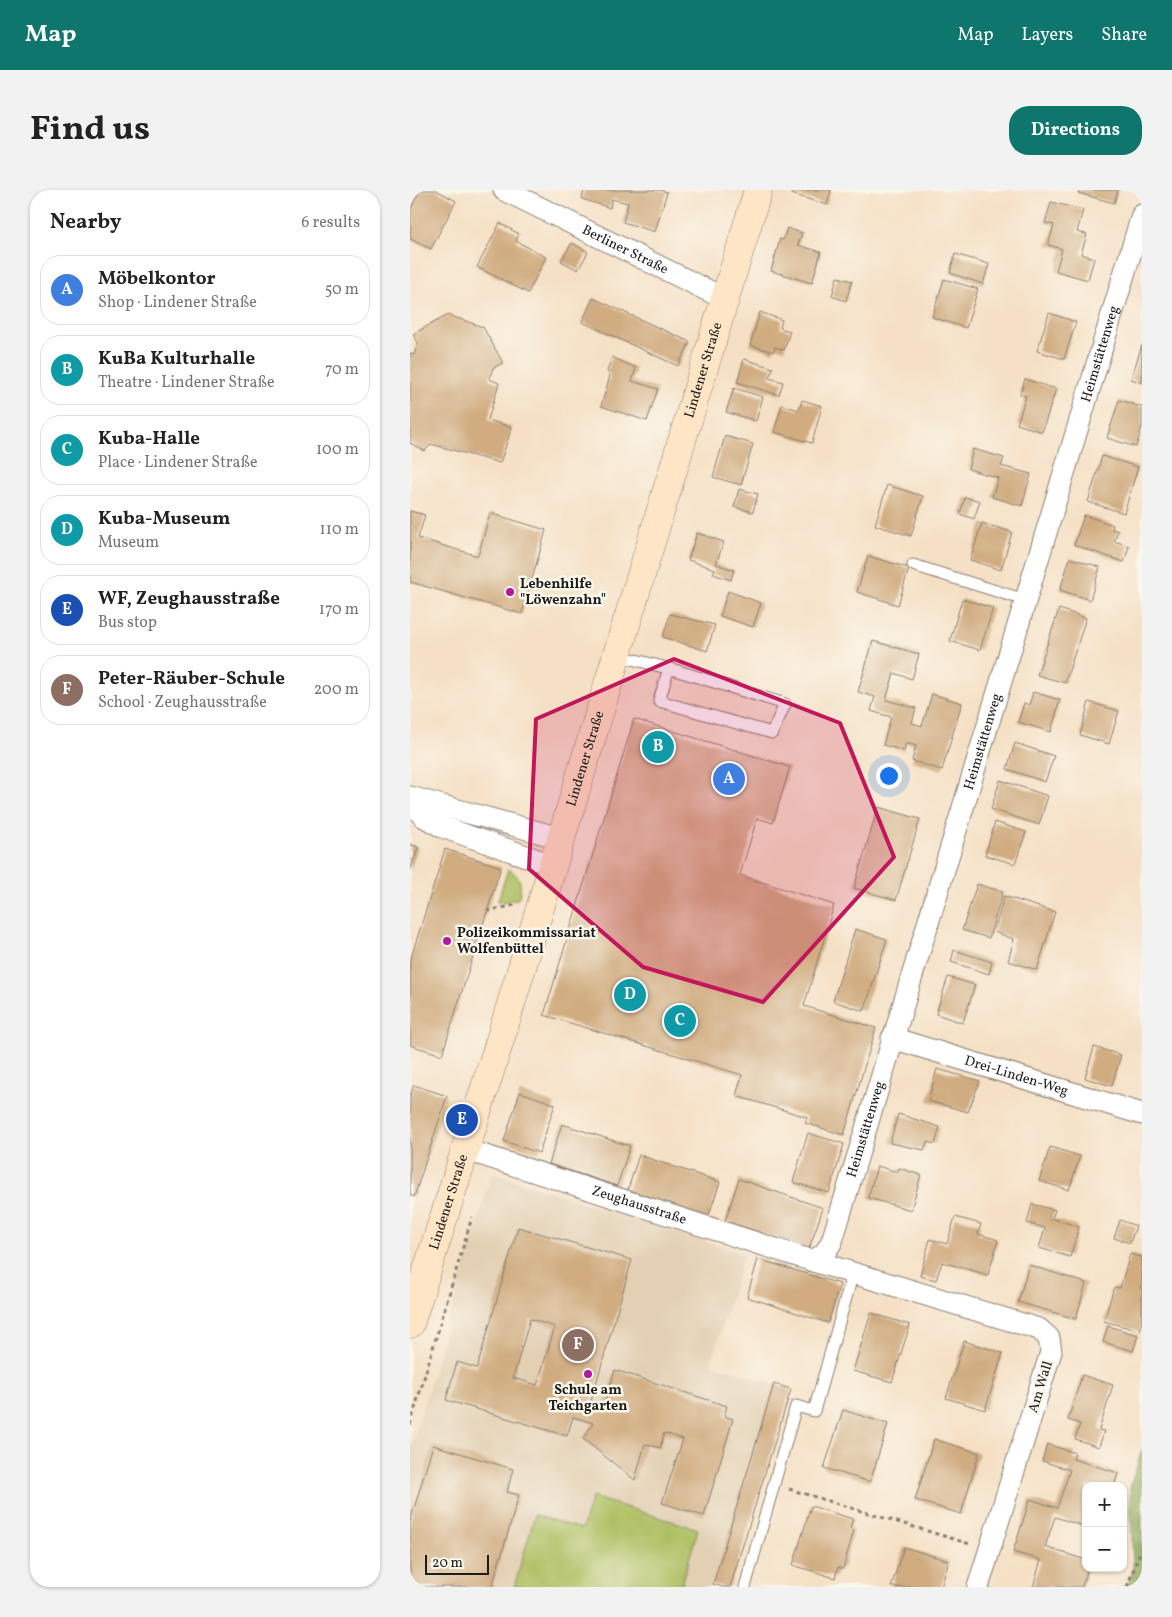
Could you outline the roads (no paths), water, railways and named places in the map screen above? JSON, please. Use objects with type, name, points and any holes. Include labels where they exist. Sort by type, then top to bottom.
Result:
[{"type":"main road","name":"Lindener Straße","points":[[410,1324],[758,190]]},
{"type":"street","name":"Berliner Straße","points":[[504,190],[528,196],[725,299]]},
{"type":"street","name":"Heimstättenweg","points":[[813,1261],[825,1253],[832,1241],[1142,215]]},
{"type":"street","points":[[410,797],[560,838]]},
{"type":"street","points":[[410,801],[423,816],[442,827],[552,865]]},
{"type":"street","name":"Drei-Linden-Weg","points":[[892,1038],[1142,1114]]},
{"type":"street","name":"Zeughausstraße","points":[[464,1149],[813,1261]]},
{"type":"street","name":"Am Wall","points":[[813,1261],[1038,1329],[1049,1338],[1051,1352],[978,1587]]},
{"type":"lane","points":[[913,565],[1025,600]]},
{"type":"lane","points":[[616,654],[669,668],[785,704],[772,733],[659,701],[669,668]]},
{"type":"lane","points":[[745,1587],[796,1406],[814,1411],[853,1273]]},
{"type":"place","name":"Lebenhilfe \"Löwenzahn\"","points":[[510,592]]},
{"type":"place","name":"KuBa Kulturhalle","points":[[658,747]]},
{"type":"place","name":"Möbelkontor","points":[[729,779]]},
{"type":"place","name":"Polizeikommissariat Wolfenbüttel","points":[[447,941]]},
{"type":"place","name":"Kuba-Museum","points":[[630,995]]},
{"type":"place","name":"Kuba-Halle","points":[[680,1021]]},
{"type":"place","name":"WF, Zeughausstraße","points":[[462,1120]]},
{"type":"place","name":"Peter-Räuber-Schule","points":[[578,1345]]},
{"type":"place","name":"Schule am Teichgarten","points":[[588,1374]]}]
